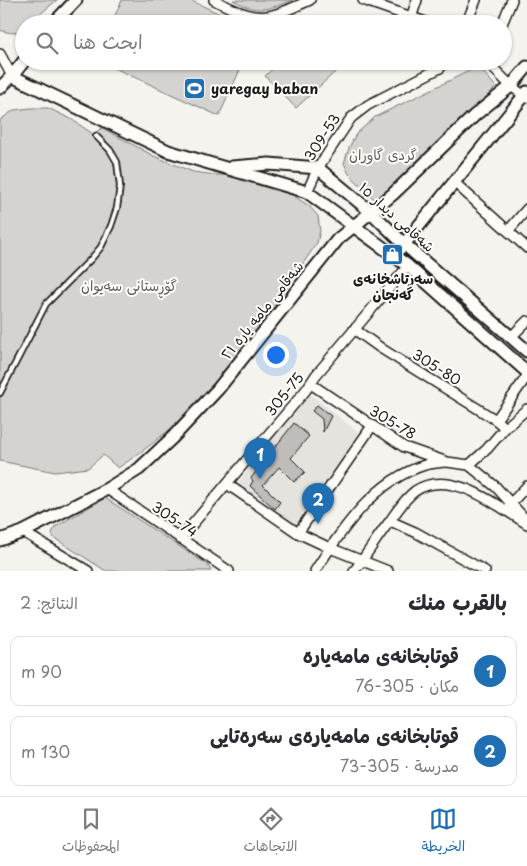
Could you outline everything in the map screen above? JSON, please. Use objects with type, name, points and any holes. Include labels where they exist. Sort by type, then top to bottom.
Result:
[{"type":"street","points":[[62,15],[76,0]]},
{"type":"street","points":[[214,0],[239,12],[251,15]]},
{"type":"street","points":[[276,15],[310,0]]},
{"type":"street","points":[[412,15],[417,0]]},
{"type":"street","points":[[470,15],[476,0]]},
{"type":"street","points":[[506,15],[512,0]]},
{"type":"street","points":[[367,1],[403,15]]},
{"type":"street","points":[[0,54],[12,76]]},
{"type":"street","name":"شەقامی مامە یارە ٢١","points":[[0,540],[24,532],[107,489],[139,469],[172,438],[218,389],[338,239],[393,194],[475,115],[512,86],[527,67]]},
{"type":"street","points":[[0,88],[17,70]]},
{"type":"street","name":"309-53","points":[[307,192],[318,168],[351,118],[368,105],[436,70]]},
{"type":"street","points":[[395,256],[526,95],[512,86],[495,70]]},
{"type":"street","name":"شەقامی دیدار ١٥","points":[[12,76],[168,151],[307,192],[408,266],[527,372]]},
{"type":"street","name":"شەقامی دیدار ١٥","points":[[223,168],[269,164],[318,168],[371,212],[404,244],[510,338],[527,350]]},
{"type":"street","points":[[455,182],[527,248]]},
{"type":"street","points":[[508,231],[527,208]]},
{"type":"street","name":"305-75","points":[[180,538],[408,266]]},
{"type":"street","points":[[510,338],[527,321]]},
{"type":"street","name":"305-80","points":[[354,329],[382,349],[496,420],[505,428]]},
{"type":"street","points":[[496,420],[527,376]]},
{"type":"street","name":"305-78","points":[[311,384],[404,447],[447,462],[469,465]]},
{"type":"street","points":[[527,409],[505,428],[487,449],[469,465],[496,487],[527,522]]},
{"type":"street","points":[[298,533],[372,426]]},
{"type":"street","points":[[315,571],[330,548],[370,498],[404,474],[426,465],[447,462]]},
{"type":"street","points":[[354,571],[390,521],[415,492],[429,485],[439,483],[459,486],[485,497],[527,522]]},
{"type":"street","points":[[226,484],[298,533],[388,571]]},
{"type":"street","points":[[511,503],[527,486]]},
{"type":"street","name":"305-74","points":[[107,489],[180,538],[218,568],[229,571]]},
{"type":"street","points":[[390,521],[415,532],[485,571]]},
{"type":"street","points":[[24,532],[88,571]]},
{"type":"street","points":[[362,561],[371,571]]},
{"type":"lane","points":[[0,393],[46,304],[101,247],[111,226],[117,208],[120,186],[117,162],[110,150],[96,136]]},
{"type":"shaded area","points":[[310,394],[359,433],[296,529],[236,485]]},
{"type":"green space","points":[[0,0],[57,0],[39,15],[15,15],[15,32],[0,30]]},
{"type":"green space","points":[[122,0],[190,0],[222,15],[115,15]]},
{"type":"green space","points":[[233,0],[293,0],[269,8],[256,9]]},
{"type":"green space","name":"yaregay baban","points":[[119,70],[240,70],[219,116]]},
{"type":"green space","points":[[271,70],[337,70],[296,108],[265,76]]},
{"type":"green space","name":"گردی گاوران","points":[[471,70],[479,70],[496,87],[384,199],[376,201],[349,174],[344,163],[356,134],[375,117]]},
{"type":"green space","name":"گۆڕستانی سەیوان","points":[[48,108],[71,119],[93,134],[102,128],[154,156],[193,172],[237,175],[276,184],[309,206],[318,216],[320,231],[317,243],[254,336],[227,372],[179,422],[118,468],[103,455],[88,468],[55,472],[0,461],[0,120],[14,110]]},
{"type":"green space","points":[[105,498],[208,565],[211,571],[106,571],[54,538],[52,534],[55,527]]},
{"type":"building","points":[[317,405],[331,416],[323,432],[322,419],[312,411]]},
{"type":"building","points":[[294,423],[309,436],[291,458],[305,472],[294,482],[279,467],[263,485],[280,502],[275,509],[250,486],[253,481],[251,478]]},
{"type":"place","name":"yaregay baban","points":[[195,88]]},
{"type":"place","name":"سەرتاشخانەی گەنجان","points":[[393,255]]},
{"type":"place","name":"قوتابخانەی مامەیارە","points":[[260,479]]},
{"type":"place","name":"قوتابخانەی مامەیارەی سەرەتایی","points":[[318,524]]}]
